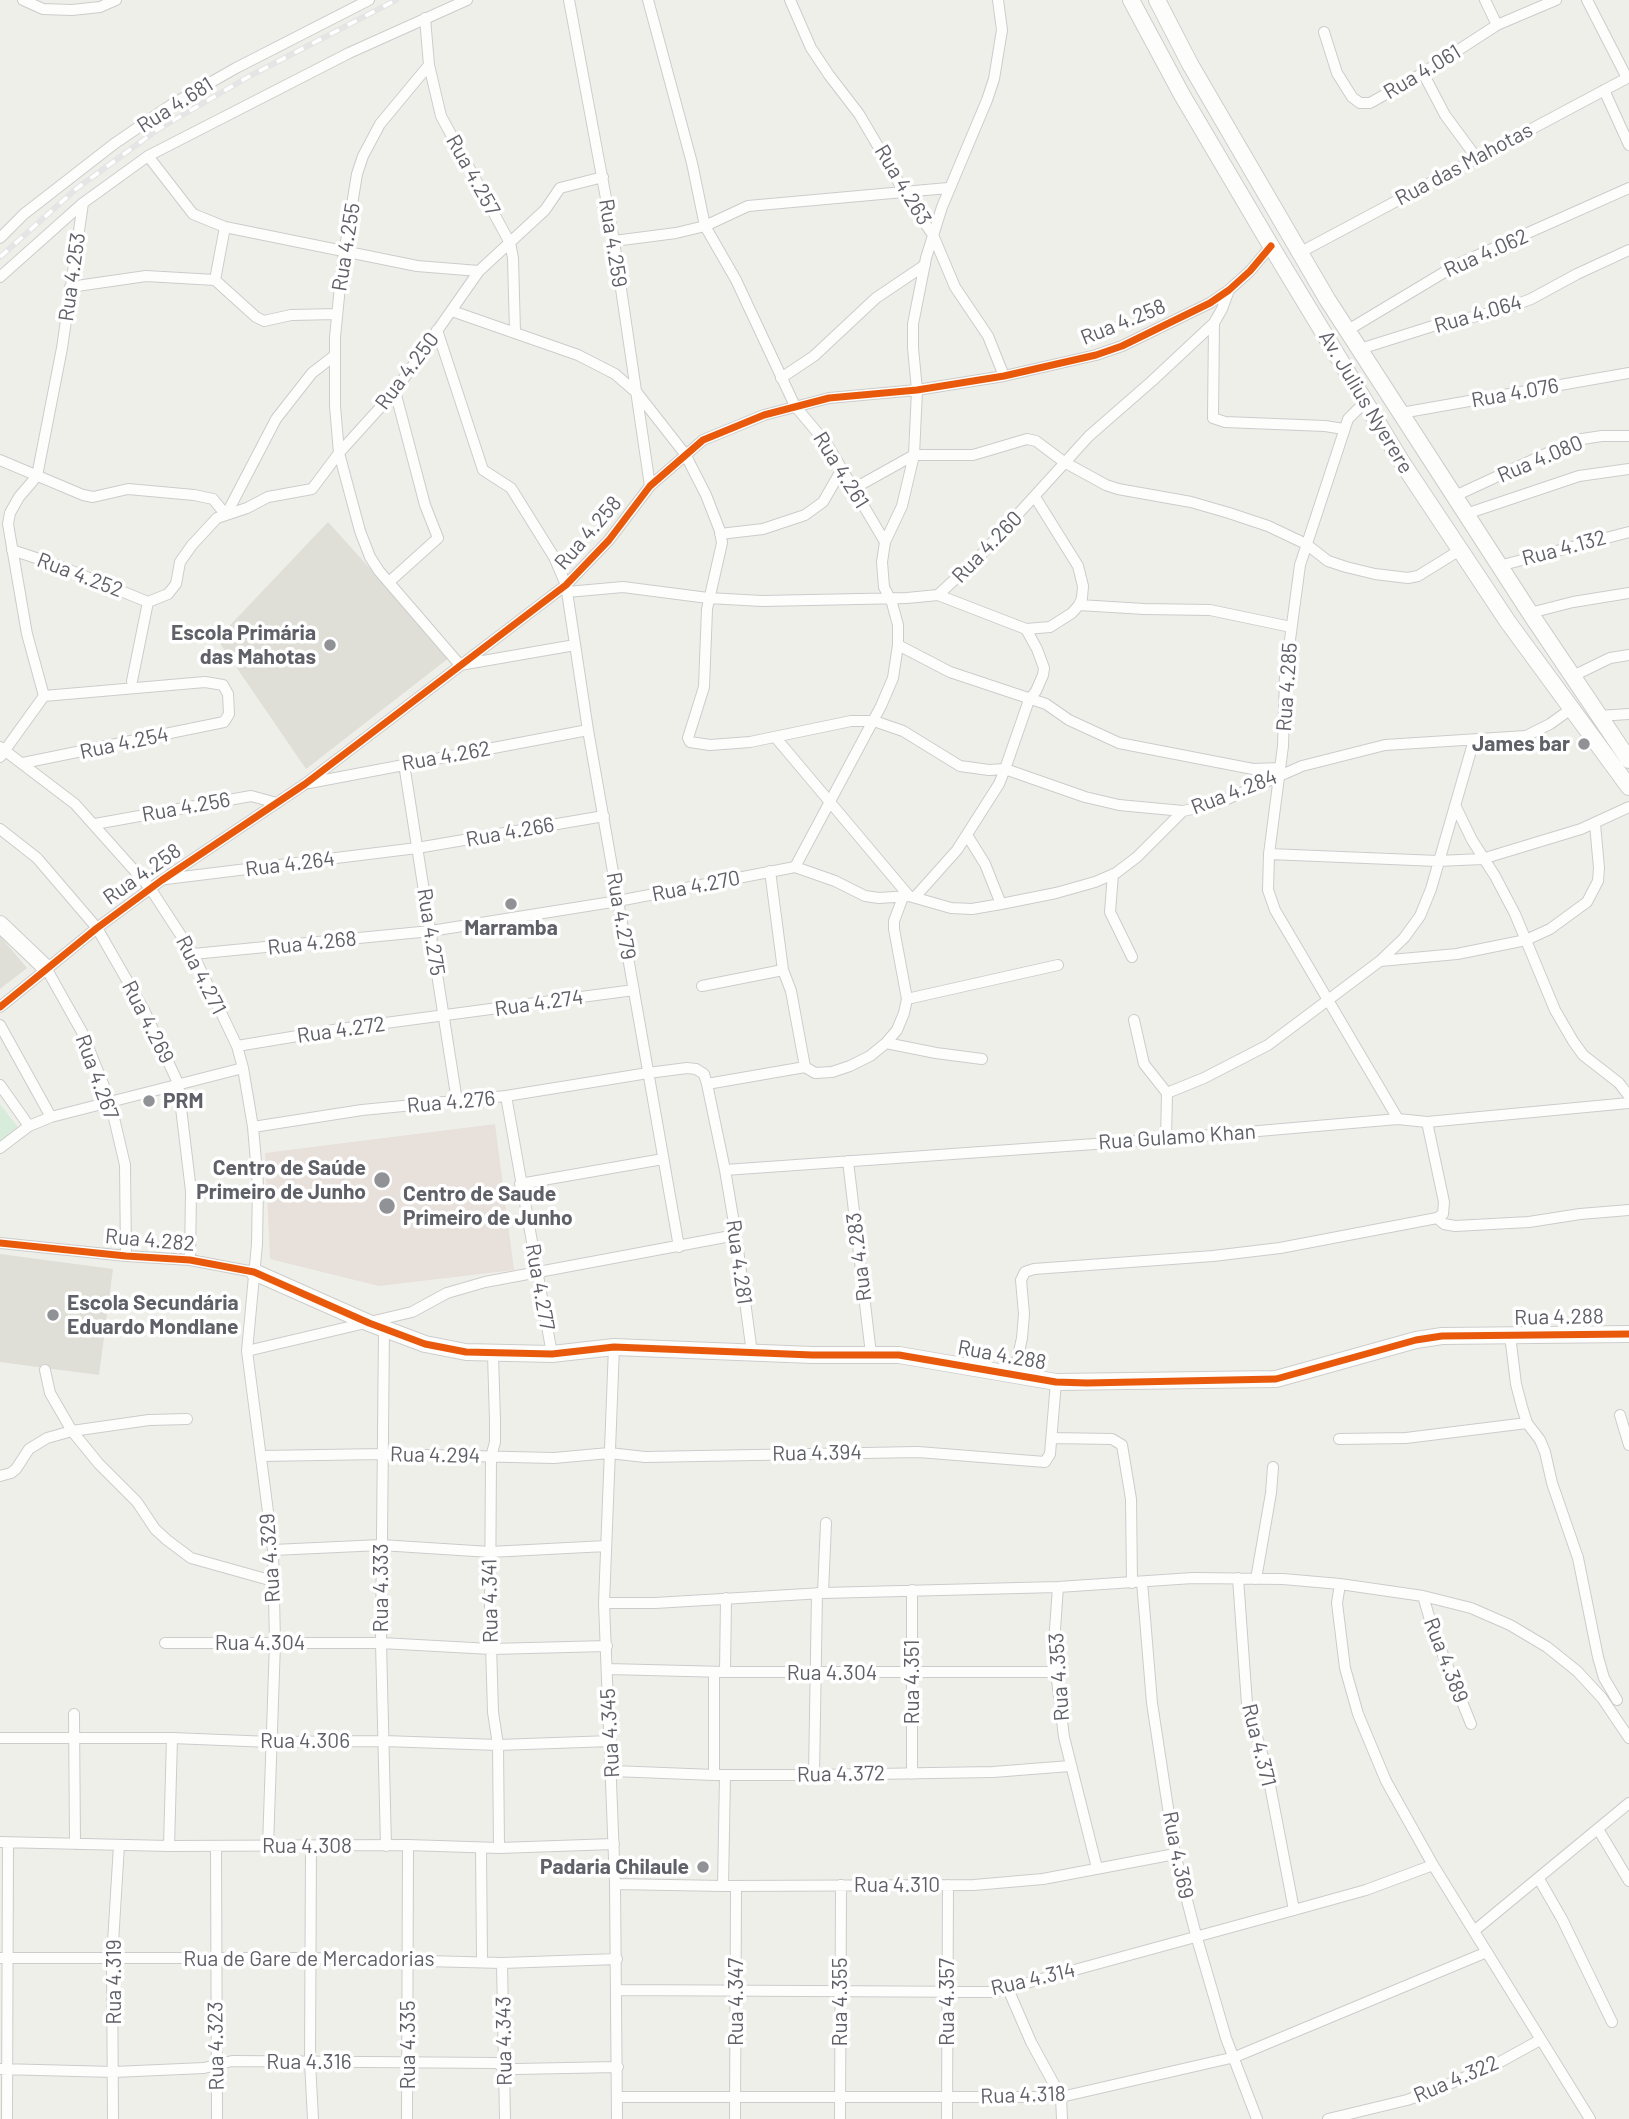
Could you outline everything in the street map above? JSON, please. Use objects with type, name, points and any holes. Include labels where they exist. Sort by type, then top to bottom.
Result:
[{"type":"main road","name":"Av. Julius Nyerere","points":[[1131,0],[1176,84],[1365,402],[1507,622],[1629,787]]},
{"type":"main road","name":"Av. Julius Nyerere","points":[[1157,0],[1190,64],[1300,253],[1499,566],[1629,760]]},
{"type":"main road","name":"Rua 4.267","points":[[0,924],[46,968]]},
{"type":"main road","name":"Rua 4.282","points":[[254,1272],[376,1326]]},
{"type":"main road","name":"Rua 4.288","points":[[376,1326],[425,1344],[466,1352],[552,1354],[614,1347],[752,1353],[899,1355],[1056,1382],[1276,1379],[1416,1340],[1442,1336],[1629,1334]]},
{"type":"street","points":[[23,0],[43,9],[72,10],[100,7],[116,0]]},
{"type":"street","name":"Rua 4.681","points":[[0,238],[24,214],[114,144],[171,105],[236,68],[369,0]]},
{"type":"street","name":"Rua 4.253","points":[[44,696],[27,634],[8,524],[10,513],[19,497],[37,477],[62,348],[83,203],[148,156],[338,59],[467,0]]},
{"type":"street","name":"Rua 4.259","points":[[569,0],[614,241],[650,486]]},
{"type":"street","name":"Rua 4.261","points":[[649,0],[692,163],[705,226],[736,280],[795,406],[827,444],[885,542]]},
{"type":"street","name":"Rua 4.263","points":[[790,0],[811,48],[865,124],[903,192],[933,235],[955,287],[988,336],[1004,376]]},
{"type":"street","points":[[797,864],[874,720],[893,678],[898,645],[896,613],[884,587],[882,570],[885,542],[902,506],[915,455],[917,390],[913,324],[925,265],[948,188],[988,100],[994,79],[1002,30],[998,0]]},
{"type":"street","points":[[1485,0],[1497,25]]},
{"type":"street","name":"Rua 4.061","points":[[1324,32],[1338,72],[1352,97],[1360,103],[1370,103],[1423,73],[1497,25],[1556,0]]},
{"type":"street","points":[[1587,0],[1628,77]]},
{"type":"street","name":"Rua 4.257","points":[[425,18],[429,65],[441,116],[510,243],[515,332]]},
{"type":"street","name":"Rua 4.255","points":[[339,453],[334,356],[344,251],[357,174],[375,131],[391,108],[429,65]]},
{"type":"street","points":[[1423,73],[1445,115],[1476,157]]},
{"type":"street","name":"Rua das Mahotas","points":[[1300,253],[1628,77]]},
{"type":"street","points":[[1604,90],[1629,145]]},
{"type":"street","points":[[148,156],[193,214],[225,227],[437,269],[479,271]]},
{"type":"street","points":[[452,311],[479,271],[545,210],[560,188],[603,177]]},
{"type":"street","points":[[614,241],[676,233],[705,226],[748,206],[948,188]]},
{"type":"street","name":"Rua 4.062","points":[[1348,330],[1458,264],[1629,188]]},
{"type":"street","points":[[0,277],[83,203]]},
{"type":"street","points":[[215,280],[225,227]]},
{"type":"street","name":"Rua 4.258","points":[[0,1007],[150,888],[304,784],[460,665],[567,589],[650,486],[685,454],[717,433],[795,406],[829,398],[917,390],[1004,376],[1096,355],[1122,346],[1210,303],[1250,271],[1271,246]]},
{"type":"street","name":"Rua 4.064","points":[[1360,349],[1433,326],[1499,311],[1531,299],[1629,250]]},
{"type":"street","points":[[781,378],[806,364],[876,298],[925,265]]},
{"type":"street","points":[[70,287],[146,276],[215,280],[264,321],[290,316],[337,314]]},
{"type":"street","name":"Rua 4.260","points":[[567,589],[623,587],[708,598],[762,601],[938,595],[980,556],[1088,436],[1153,381],[1214,323],[1229,290]]},
{"type":"street","name":"Rua 4.250","points":[[226,515],[268,497],[312,489],[339,453],[395,391],[452,311],[597,363],[615,374],[638,394],[685,454],[706,495],[720,534]]},
{"type":"street","points":[[1214,323],[1213,418],[1216,421],[1344,429]]},
{"type":"street","name":"Rua 4.279","points":[[438,330],[483,470],[510,488],[555,557],[567,589],[588,730],[679,1247]]},
{"type":"street","points":[[132,681],[148,602],[159,600],[168,594],[176,583],[180,562],[192,545],[217,518],[226,515],[276,419],[312,373],[334,356]]},
{"type":"street","name":"Rua 4.076","points":[[1401,413],[1629,373]]},
{"type":"street","points":[[389,582],[438,538],[425,505],[395,391]]},
{"type":"street","name":"Rua 4.285","points":[[1365,402],[1351,414],[1344,429],[1336,462],[1306,544],[1284,677],[1283,746],[1269,854],[1268,890],[1270,901],[1398,1119]]},
{"type":"street","name":"Rua 4.080","points":[[1455,496],[1567,444],[1602,436],[1629,436]]},
{"type":"street","points":[[853,489],[915,455],[973,454],[1027,439],[1036,441],[1064,462],[1118,489],[1178,499],[1268,526],[1306,544],[1328,561],[1375,574],[1408,578],[1418,576],[1460,550]]},
{"type":"street","points":[[339,453],[360,531],[370,557],[460,665],[575,645]]},
{"type":"street","points":[[0,460],[37,477],[93,497],[128,489],[213,499],[226,515]]},
{"type":"street","points":[[842,469],[823,502],[805,514],[763,529],[720,534],[722,543],[719,562],[708,598],[704,687],[689,740],[710,744],[776,738],[851,721],[874,720],[903,731],[960,766],[1005,769],[1085,797],[1155,810],[1183,811]]},
{"type":"street","points":[[1466,514],[1579,476],[1629,470]]},
{"type":"street","points":[[938,595],[1026,629],[1050,627],[1072,613],[1082,598],[1083,586],[1077,566],[1035,497]]},
{"type":"street","name":"Rua 4.132","points":[[1499,566],[1629,531]]},
{"type":"street","name":"Rua 4.252","points":[[12,550],[148,602]]},
{"type":"street","points":[[1530,613],[1573,602],[1629,593]]},
{"type":"street","points":[[1079,605],[1209,610],[1291,627]]},
{"type":"street","points":[[707,1084],[805,1067],[815,1073],[832,1072],[870,1056],[897,1030],[907,999],[894,920],[909,897],[957,850],[1005,769],[1030,700],[1041,683],[1044,668],[1026,629]]},
{"type":"street","points":[[898,645],[950,672],[1046,704],[1069,720],[1119,743],[1279,772]]},
{"type":"street","points":[[1573,677],[1610,658],[1629,655]]},
{"type":"street","name":"Rua 4.254","points":[[23,763],[224,722],[229,714],[228,694],[223,685],[205,682],[44,696]]},
{"type":"street","points":[[2,751],[44,696]]},
{"type":"street","name":"Rua 4.284","points":[[797,864],[865,896],[909,897],[951,908],[972,909],[1056,893],[1113,874],[1137,857],[1183,811],[1216,804],[1279,772],[1385,745],[1526,736],[1571,709]]},
{"type":"street","points":[[1598,716],[1629,714]]},
{"type":"street","name":"Rua 4.262","points":[[304,784],[588,730]]},
{"type":"street","points":[[776,738],[909,897]]},
{"type":"street","points":[[1167,1093],[1204,1078],[1268,1045],[1380,961],[1404,937],[1420,916],[1431,889],[1474,740]]},
{"type":"street","name":"Rua 4.271","points":[[2,751],[23,763],[75,804],[95,824],[150,888],[194,954],[237,1046],[243,1068],[253,1127],[258,1185],[254,1272]]},
{"type":"street","name":"Rua 4.275","points":[[404,764],[457,1101]]},
{"type":"street","name":"Rua 4.256","points":[[95,824],[251,796],[277,803]]},
{"type":"street","points":[[1455,805],[1482,859],[1504,893],[1555,1010],[1577,1049],[1619,1083],[1629,1096]]},
{"type":"street","points":[[1269,854],[1438,861],[1482,859],[1595,824],[1629,807]]},
{"type":"street","name":"Rua 4.266","points":[[417,848],[604,816]]},
{"type":"street","points":[[1380,961],[1438,957],[1526,940],[1549,929],[1587,901],[1598,881],[1595,824]]},
{"type":"street","name":"Rua 4.269","points":[[0,829],[37,858],[97,928],[144,1010],[178,1083],[190,1181],[190,1260]]},
{"type":"street","points":[[967,835],[985,864],[1001,904]]},
{"type":"street","name":"Rua 4.264","points":[[162,880],[417,848]]},
{"type":"street","name":"Rua 4.270","points":[[431,931],[618,901],[797,864]]},
{"type":"street","points":[[770,871],[783,970],[791,991],[805,1067]]},
{"type":"street","points":[[1113,874],[1110,912],[1132,957]]},
{"type":"street","name":"Rua 4.268","points":[[194,954],[431,931]]},
{"type":"street","points":[[907,999],[1058,965]]},
{"type":"street","name":"Rua 4.267","points":[[46,968],[82,1032],[110,1101],[125,1165],[127,1256]]},
{"type":"street","points":[[702,986],[783,970]]},
{"type":"street","name":"Rua 4.274","points":[[444,1015],[634,990]]},
{"type":"street","name":"Rua 4.272","points":[[237,1046],[444,1015]]},
{"type":"street","points":[[1134,1020],[1144,1064],[1167,1093],[1166,1139]]},
{"type":"street","points":[[0,1025],[51,1117]]},
{"type":"street","points":[[886,1043],[982,1059]]},
{"type":"street","points":[[0,1148],[29,1126],[51,1117],[243,1068]]},
{"type":"street","name":"Rua 4.276","points":[[253,1127],[362,1110],[506,1097],[687,1068],[704,1074],[707,1084]]},
{"type":"street","name":"Rua 4.281","points":[[707,1084],[736,1235],[752,1353]]},
{"type":"street","points":[[0,1085],[29,1126]]},
{"type":"street","name":"Rua 4.277","points":[[506,1097],[552,1354]]},
{"type":"street","name":"Rua Gulamo Khan","points":[[725,1170],[1166,1139],[1398,1119],[1427,1122],[1629,1103]]},
{"type":"street","points":[[1014,1374],[1023,1326],[1021,1280],[1025,1272],[1034,1269],[1266,1250],[1437,1218],[1443,1214],[1444,1202],[1427,1122]]},
{"type":"street","points":[[520,1184],[663,1159]]},
{"type":"street","name":"Rua 4.283","points":[[848,1161],[871,1354]]},
{"type":"street","points":[[1437,1218],[1455,1226],[1529,1222],[1629,1210]]},
{"type":"street","points":[[247,1346],[376,1326],[412,1312],[447,1293],[537,1272],[736,1235]]},
{"type":"street","name":"Rua 4.282","points":[[0,1243],[190,1260],[254,1272]]},
{"type":"street","name":"Rua 4.329","points":[[254,1272],[247,1346],[273,1550],[275,1643],[268,1846]]},
{"type":"street","name":"Rua 4.333","points":[[376,1326],[381,1454],[381,1643],[386,1846]]},
{"type":"street","points":[[1510,1335],[1516,1384],[1528,1423],[1541,1440],[1545,1452],[1552,1483],[1578,1559],[1601,1667],[1617,1700]]},
{"type":"street","name":"Rua 4.345","points":[[614,1347],[604,1603],[613,1771],[617,2119]]},
{"type":"street","name":"Rua 4.341","points":[[493,1354],[495,1441],[491,1457],[491,1649],[493,1712],[498,1745],[499,1848]]},
{"type":"street","points":[[44,1370],[50,1393],[72,1431],[99,1464],[137,1502],[155,1529],[191,1558],[273,1581]]},
{"type":"street","points":[[1052,1438],[1056,1382]]},
{"type":"street","points":[[1620,1415],[1629,1446]]},
{"type":"street","points":[[0,1476],[16,1469],[23,1456],[36,1443],[47,1438],[72,1431],[149,1420],[187,1419]]},
{"type":"street","points":[[1339,1439],[1406,1438],[1528,1423]]},
{"type":"street","name":"Rua 4.394","points":[[609,1454],[645,1457],[918,1451],[1045,1462],[1048,1460],[1052,1438]]},
{"type":"street","name":"Rua 4.369","points":[[1052,1438],[1112,1439],[1122,1444],[1131,1499],[1137,1582],[1152,1703],[1175,1854],[1226,2038],[1257,2119]]},
{"type":"street","name":"Rua 4.294","points":[[261,1456],[381,1454],[554,1458],[609,1454]]},
{"type":"street","points":[[1256,1578],[1268,1516],[1273,1467]]},
{"type":"street","points":[[814,1775],[816,1673],[826,1522]]},
{"type":"street","points":[[273,1550],[381,1545],[490,1552],[606,1546]]},
{"type":"street","points":[[604,1603],[655,1603],[820,1593],[1058,1587],[1193,1578],[1256,1578],[1340,1584],[1423,1596],[1471,1608],[1528,1635],[1563,1658],[1602,1698],[1629,1738]]},
{"type":"street","name":"Rua 4.371","points":[[1238,1578],[1247,1704],[1266,1770],[1294,1910]]},
{"type":"street","points":[[1340,1584],[1338,1622],[1345,1668],[1358,1714],[1386,1781],[1433,1866],[1590,2119]]},
{"type":"street","name":"Rua 4.353","points":[[1058,1587],[1056,1672],[1064,1737],[1097,1868]]},
{"type":"street","name":"Rua 4.351","points":[[912,1590],[912,1774]]},
{"type":"street","name":"Rua 4.389","points":[[1423,1596],[1433,1630],[1471,1724]]},
{"type":"street","points":[[723,1886],[720,1672],[726,1598]]},
{"type":"street","name":"Rua 4.304","points":[[165,1643],[381,1643],[491,1649],[607,1646]]},
{"type":"street","name":"Rua 4.304","points":[[608,1668],[816,1673],[1056,1672]]},
{"type":"street","points":[[1602,1698],[1617,1700],[1629,1707]]},
{"type":"street","points":[[74,1714],[75,1844]]},
{"type":"street","name":"Rua 4.306","points":[[0,1738],[172,1738],[498,1745],[611,1741]]},
{"type":"street","points":[[169,1846],[172,1738]]},
{"type":"street","name":"Rua 4.372","points":[[613,1771],[720,1775],[912,1774],[1070,1766]]},
{"type":"street","points":[[1474,1931],[1629,1803]]},
{"type":"street","points":[[1598,1829],[1629,1881]]},
{"type":"street","points":[[4,1842],[4,2069],[7,2119]]},
{"type":"street","name":"Rua 4.308","points":[[4,1842],[499,1848],[614,1844]]},
{"type":"street","name":"Rua 4.319","points":[[114,2119],[112,1959],[118,1845]]},
{"type":"street","name":"Rua 4.335","points":[[407,2119],[408,1845]]},
{"type":"street","name":"Rua 4.323","points":[[216,1846],[217,2119]]},
{"type":"street","points":[[311,1846],[310,2062],[313,2119]]},
{"type":"street","points":[[481,1847],[482,1961]]},
{"type":"street","name":"Rua 4.310","points":[[615,1884],[948,1885],[1043,1879],[1175,1854]]},
{"type":"street","name":"Rua 4.314","points":[[617,1990],[994,1992],[1294,1910],[1433,1866]]},
{"type":"street","points":[[1539,1879],[1562,1919],[1612,2022]]},
{"type":"street","name":"Rua 4.355","points":[[840,2119],[841,1885]]},
{"type":"street","name":"Rua 4.357","points":[[947,2119],[948,1885]]},
{"type":"street","name":"Rua 4.347","points":[[735,2119],[736,1886]]},
{"type":"street","name":"Rua 4.318","points":[[617,2097],[1060,2097],[1235,2057],[1487,1952]]},
{"type":"street","name":"Rua de Gare de Mercadorias","points":[[3,1958],[215,1957],[502,1963],[617,1959]]},
{"type":"street","name":"Rua 4.343","points":[[502,1963],[505,2119]]},
{"type":"street","points":[[1008,1989],[1031,2042],[1060,2097],[1062,2119]]},
{"type":"street","name":"Rua 4.322","points":[[1328,2119],[1433,2091],[1500,2062],[1540,2040]]},
{"type":"street","name":"Rua 4.316","points":[[4,2069],[114,2072],[204,2068],[232,2061],[497,2063],[505,2068],[618,2067]]},
{"type":"shaded area","name":"Escola Primária das Mahotas","points":[[328,522],[450,657],[306,769],[217,639]]},
{"type":"shaded area","points":[[0,936],[27,968],[0,989]]},
{"type":"shaded area","name":"Centro de Saude Primeiro de Junho","points":[[495,1124],[514,1270],[379,1286],[270,1259],[265,1153]]},
{"type":"shaded area","name":"Escola Secundária Eduardo Mondlane","points":[[0,1254],[113,1269],[99,1375],[0,1362]]},
{"type":"green space","points":[[0,1104],[18,1127],[0,1141]]},
{"type":"railway","points":[[0,257],[76,189],[157,130],[248,77],[396,0]]},
{"type":"cycle path","points":[[0,1007],[97,928],[162,880],[305,784],[566,585],[609,540],[650,486],[703,440],[764,415],[829,398],[917,390],[1004,376],[1096,355],[1122,346],[1210,303],[1250,271],[1271,246]]},
{"type":"cycle path","points":[[0,1243],[190,1260],[254,1272],[369,1323],[425,1344],[466,1352],[552,1354],[614,1347],[812,1355],[899,1355],[1056,1382],[1087,1383],[1276,1379],[1416,1340],[1442,1336],[1629,1334]]},
{"type":"place","name":"Escola Primária das Mahotas","points":[[330,645]]},
{"type":"place","name":"James bar","points":[[1584,744]]},
{"type":"place","name":"Marramba","points":[[511,904]]},
{"type":"place","name":"PRM","points":[[149,1101]]},
{"type":"place","name":"Centro de Saúde Primeiro de Junho","points":[[382,1180]]},
{"type":"place","name":"Centro de Saude Primeiro de Junho","points":[[387,1206]]},
{"type":"place","name":"Escola Secundária Eduardo Mondlane","points":[[53,1315]]},
{"type":"place","name":"Padaria Chilaule","points":[[703,1867]]}]
